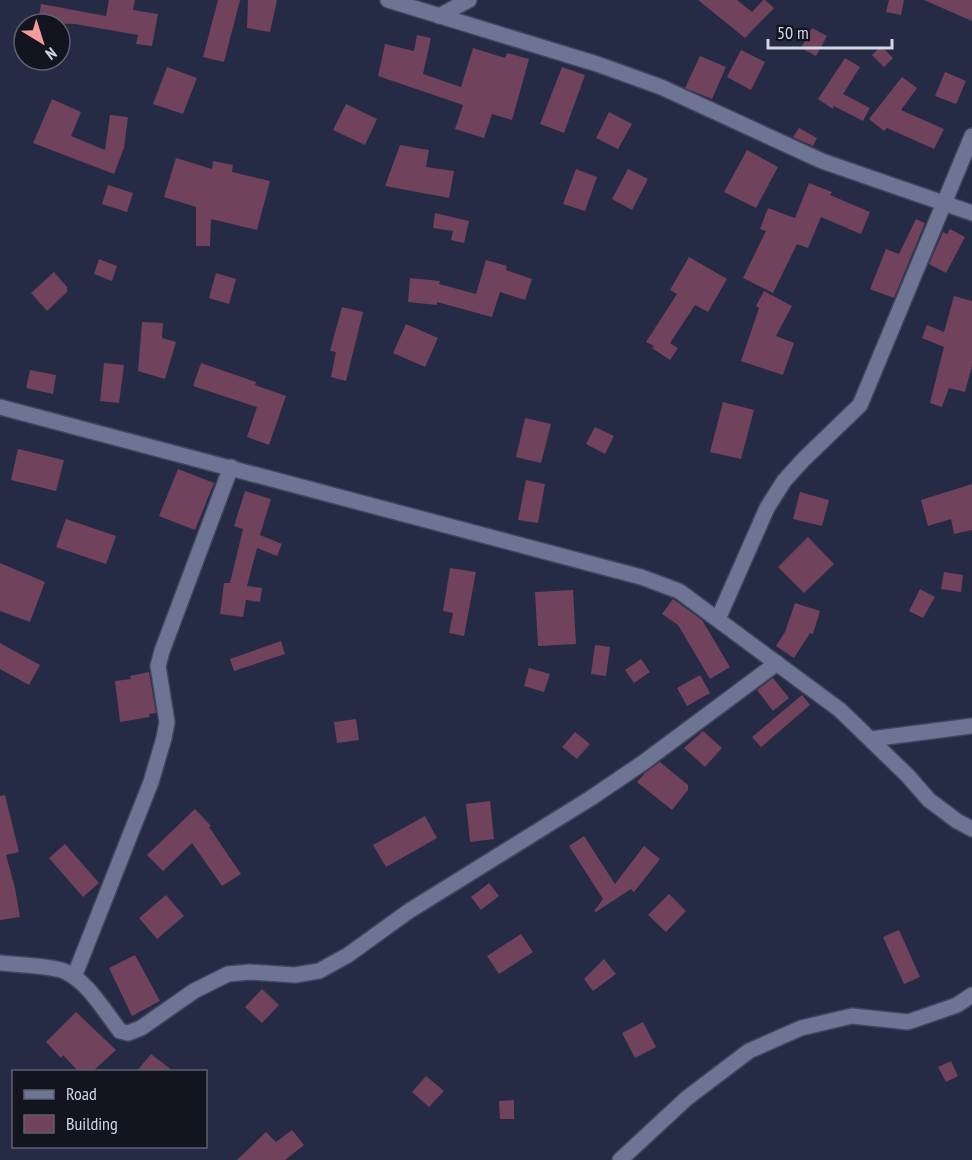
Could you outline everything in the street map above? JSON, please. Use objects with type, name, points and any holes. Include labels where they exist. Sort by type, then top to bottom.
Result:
[{"type":"street","points":[[388,0],[597,64],[661,87],[822,161],[972,213]]},
{"type":"street","points":[[439,16],[469,0]]},
{"type":"street","points":[[718,619],[767,508],[784,481],[860,405],[972,136]]},
{"type":"street","points":[[0,407],[641,577],[679,591],[840,710],[909,776],[929,800],[972,829]]},
{"type":"street","points":[[74,977],[151,782],[167,722],[158,666],[231,467]]},
{"type":"street","points":[[0,963],[62,970],[74,977],[89,992],[120,1031],[128,1033],[141,1028],[194,991],[228,974],[250,972],[296,975],[319,971],[348,954],[409,910],[591,798],[644,762],[777,663]]},
{"type":"street","points":[[871,739],[972,726]]},
{"type":"street","points":[[620,1160],[687,1098],[749,1051],[801,1028],[852,1016],[908,1022],[957,1005],[972,994]]},
{"type":"building","points":[[109,0],[135,0],[133,10],[158,14],[152,46],[136,44],[138,35],[72,24],[72,12],[40,12],[41,4],[106,16]]},
{"type":"building","points":[[218,0],[240,0],[224,62],[203,57]]},
{"type":"building","points":[[248,0],[277,0],[270,32],[247,28]]},
{"type":"building","points":[[698,0],[737,0],[752,12],[765,0],[774,8],[745,38]]},
{"type":"building","points":[[889,0],[904,0],[901,15],[886,12]]},
{"type":"building","points":[[924,0],[972,0],[972,21]]},
{"type":"building","points":[[812,28],[827,36],[816,56],[801,48]]},
{"type":"building","points":[[417,35],[431,38],[423,74],[461,87],[473,48],[505,58],[507,53],[529,59],[512,120],[492,114],[484,138],[455,129],[463,105],[378,76],[385,44],[414,51]]},
{"type":"building","points":[[881,46],[893,58],[884,67],[872,55]]},
{"type":"building","points":[[741,50],[765,62],[751,90],[727,77]]},
{"type":"building","points":[[700,56],[726,67],[712,99],[685,88]]},
{"type":"building","points":[[845,58],[860,67],[843,94],[870,108],[863,121],[834,106],[833,109],[818,99]]},
{"type":"building","points":[[167,67],[197,78],[183,114],[153,104]]},
{"type":"building","points":[[562,67],[585,75],[564,133],[540,124]]},
{"type":"building","points":[[945,72],[966,81],[956,104],[935,96]]},
{"type":"building","points":[[902,77],[917,88],[901,110],[944,129],[934,149],[887,128],[884,131],[869,119]]},
{"type":"building","points":[[52,99],[81,112],[71,136],[105,150],[110,115],[128,117],[124,148],[114,174],[33,143]]},
{"type":"building","points":[[346,104],[377,119],[365,145],[333,130]]},
{"type":"building","points":[[609,112],[632,124],[618,149],[596,138]]},
{"type":"building","points":[[799,128],[817,138],[813,146],[793,137]]},
{"type":"building","points":[[400,145],[429,150],[426,167],[454,171],[449,198],[385,186]]},
{"type":"building","points":[[747,150],[778,167],[756,208],[724,192]]},
{"type":"building","points":[[176,158],[212,169],[213,161],[233,165],[232,172],[270,181],[257,230],[211,219],[210,246],[196,246],[196,207],[164,197]]},
{"type":"building","points":[[576,169],[597,177],[585,211],[563,204]]},
{"type":"building","points":[[628,169],[648,179],[632,210],[612,199]]},
{"type":"building","points":[[809,183],[832,192],[830,195],[870,212],[861,234],[821,217],[808,248],[797,244],[773,293],[743,278],[766,231],[760,229],[768,208],[795,218]]},
{"type":"building","points":[[108,185],[133,193],[127,212],[102,204]]},
{"type":"building","points":[[435,213],[469,221],[464,243],[451,240],[453,231],[433,228]]},
{"type":"building","points":[[916,219],[925,223],[894,298],[870,289],[886,249],[899,254]]},
{"type":"building","points":[[950,229],[965,237],[946,273],[929,264],[943,232],[947,234]]},
{"type":"building","points":[[689,257],[727,279],[708,312],[695,305],[670,343],[678,348],[670,360],[646,342],[677,294],[670,290]]},
{"type":"building","points":[[99,259],[117,266],[112,281],[94,274]]},
{"type":"building","points":[[486,260],[507,266],[506,270],[532,279],[525,300],[500,292],[492,317],[437,302],[437,305],[408,302],[410,278],[440,281],[439,284],[476,294]]},
{"type":"building","points":[[54,272],[67,287],[67,292],[47,311],[31,293]]},
{"type":"building","points":[[216,273],[236,279],[229,304],[209,298]]},
{"type":"building","points":[[764,291],[792,306],[776,336],[794,343],[783,375],[741,361],[759,308],[756,306]]},
{"type":"building","points":[[954,296],[972,301],[972,366],[965,392],[949,388],[942,407],[930,403],[944,347],[922,338],[927,325],[944,332]]},
{"type":"building","points":[[342,307],[363,312],[346,381],[331,377],[336,352],[330,351]]},
{"type":"building","points":[[142,322],[163,323],[162,338],[176,342],[165,379],[138,371]]},
{"type":"building","points":[[406,324],[438,338],[425,367],[393,353]]},
{"type":"building","points":[[104,363],[124,365],[119,403],[100,401]]},
{"type":"building","points":[[201,363],[256,382],[255,385],[286,396],[269,445],[247,437],[257,407],[193,386]]},
{"type":"building","points":[[30,370],[56,375],[53,394],[26,388]]},
{"type":"building","points":[[723,402],[754,410],[741,459],[710,452]]},
{"type":"building","points":[[525,418],[551,424],[541,463],[516,457]]},
{"type":"building","points":[[595,427],[614,436],[605,454],[586,444]]},
{"type":"building","points":[[18,449],[64,460],[56,491],[11,480]]},
{"type":"building","points":[[178,469],[214,483],[195,530],[159,516]]},
{"type":"building","points":[[526,480],[545,484],[538,523],[518,520]]},
{"type":"building","points":[[972,484],[972,530],[954,534],[951,519],[928,526],[921,500]]},
{"type":"building","points":[[245,491],[271,499],[260,535],[282,544],[277,556],[257,548],[247,586],[262,588],[260,602],[246,600],[243,617],[220,614],[224,583],[230,583],[243,529],[234,526]]},
{"type":"building","points":[[800,492],[829,500],[822,526],[793,519]]},
{"type":"building","points":[[66,519],[116,536],[106,564],[56,547]]},
{"type":"building","points":[[808,537],[834,564],[804,593],[778,567]]},
{"type":"building","points":[[0,563],[45,582],[30,622],[0,611]]},
{"type":"building","points":[[450,568],[476,572],[464,636],[449,633],[453,613],[443,611]]},
{"type":"building","points":[[944,572],[963,575],[961,592],[941,589]]},
{"type":"building","points":[[920,589],[935,597],[923,618],[909,611]]},
{"type":"building","points":[[573,590],[576,644],[538,646],[535,592]]},
{"type":"building","points":[[673,599],[702,620],[730,667],[710,679],[678,625],[662,614]]},
{"type":"building","points":[[795,603],[820,611],[813,634],[810,633],[794,658],[776,646],[785,632]]},
{"type":"building","points":[[281,641],[285,654],[234,671],[230,659]]},
{"type":"building","points":[[0,643],[40,665],[29,685],[0,669]]},
{"type":"building","points":[[595,645],[610,647],[606,676],[591,674]]},
{"type":"building","points":[[641,659],[650,672],[634,683],[625,670]]},
{"type":"building","points":[[529,668],[550,674],[544,692],[524,686]]},
{"type":"building","points":[[149,672],[156,713],[149,714],[150,717],[120,722],[115,681],[131,679],[130,676]]},
{"type":"building","points":[[700,675],[710,693],[687,706],[677,688]]},
{"type":"building","points":[[773,678],[789,698],[773,711],[757,690]]},
{"type":"building","points":[[802,695],[810,705],[761,747],[752,737]]},
{"type":"building","points":[[356,719],[359,740],[337,743],[334,722]]},
{"type":"building","points":[[703,731],[722,748],[705,767],[684,748]]},
{"type":"building","points":[[575,732],[590,744],[577,759],[562,747]]},
{"type":"building","points":[[660,762],[688,785],[688,790],[672,810],[637,782]]},
{"type":"building","points":[[5,795],[19,852],[6,855],[20,917],[0,920],[0,796]]},
{"type":"building","points":[[490,801],[494,839],[470,842],[466,804]]},
{"type":"building","points":[[195,809],[211,826],[209,827],[241,874],[222,886],[192,843],[163,871],[147,855]]},
{"type":"building","points":[[425,816],[437,838],[386,867],[373,845]]},
{"type":"building","points":[[584,836],[615,884],[644,846],[660,859],[634,892],[631,889],[596,912],[594,911],[603,899],[569,846]]},
{"type":"building","points":[[65,844],[99,883],[83,897],[49,858]]},
{"type":"building","points":[[489,883],[499,896],[481,910],[471,897]]},
{"type":"building","points":[[669,894],[686,911],[666,932],[648,915]]},
{"type":"building","points":[[166,895],[184,916],[157,939],[139,918]]},
{"type":"building","points":[[899,930],[920,977],[904,984],[883,937]]},
{"type":"building","points":[[521,934],[533,952],[499,974],[487,956]]},
{"type":"building","points":[[135,955],[160,1001],[132,1016],[109,968]]},
{"type":"building","points":[[604,959],[616,974],[593,991],[584,979]]},
{"type":"building","points":[[262,989],[279,1005],[262,1023],[245,1007]]},
{"type":"building","points":[[76,1012],[116,1050],[94,1070],[77,1070],[63,1055],[61,1058],[46,1042]]},
{"type":"building","points":[[643,1022],[656,1047],[635,1058],[622,1033]]},
{"type":"building","points":[[151,1054],[172,1070],[138,1070]]},
{"type":"building","points":[[951,1061],[958,1076],[946,1082],[938,1067]]},
{"type":"building","points":[[426,1076],[444,1091],[429,1107],[412,1092]]},
{"type":"building","points":[[514,1100],[514,1119],[500,1119],[499,1101]]},
{"type":"building","points":[[292,1130],[304,1145],[285,1160],[237,1160],[266,1132],[276,1142]]}]
